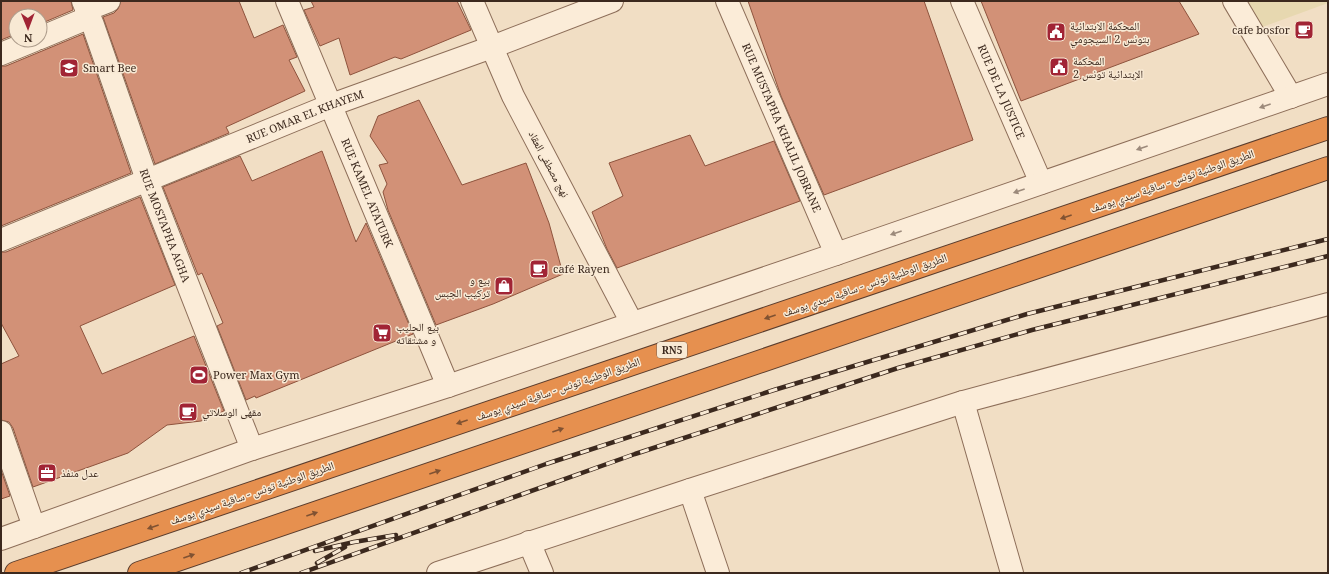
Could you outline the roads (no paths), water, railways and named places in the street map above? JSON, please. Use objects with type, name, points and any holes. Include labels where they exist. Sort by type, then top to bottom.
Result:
[{"type":"highway","name":"الطريق الوطنية تونس - ساقية سيدي يوسف","points":[[16,573],[1328,128]]},
{"type":"highway","points":[[139,573],[1328,168]]},
{"type":"street","points":[[48,33],[86,9],[109,1]]},
{"type":"street","name":"RUE KAMEL ATATURK","points":[[287,1],[448,386]]},
{"type":"street","name":"نهج مصطفى العقاد","points":[[472,1],[513,96],[632,323]]},
{"type":"street","name":"RUE OMAR EL KHAYEM","points":[[1,240],[331,105],[492,47],[612,1]]},
{"type":"street","name":"RUE MUSTAPHA KHALIL JOBRANE","points":[[727,1],[836,254]]},
{"type":"street","name":"RUE DE LA JUSTICE","points":[[962,1],[1041,183]]},
{"type":"street","points":[[1234,1],[1291,97]]},
{"type":"street","name":"RUE MOSTAPHA AGHA","points":[[86,9],[147,180],[252,449]]},
{"type":"street","points":[[1,54],[16,48]]},
{"type":"street","points":[[1,538],[252,449],[448,386],[1328,84]]},
{"type":"street","points":[[438,573],[529,542],[963,402],[1328,304]]},
{"type":"street","points":[[963,402],[1012,573]]},
{"type":"street","points":[[1,432],[34,527]]},
{"type":"street","points":[[690,490],[718,573]]},
{"type":"street","points":[[529,542],[542,573]]},
{"type":"railway","points":[[241,573],[546,464],[774,390],[1027,314],[1328,239]]},
{"type":"railway","points":[[301,573],[635,454],[898,368],[1032,330],[1328,256]]},
{"type":"railway","points":[[315,551],[354,542],[396,535]]},
{"type":"railway","points":[[317,563],[345,547]]},
{"type":"place","name":"cafe bosfor","points":[[1304,30]]},
{"type":"place","name":"المحكمة الابتدائية بتونس 2 السيجومي","points":[[1056,32]]},
{"type":"place","name":"المحكمة الإبتدائية تونس 2","points":[[1059,67]]},
{"type":"place","name":"Smart Bee","points":[[69,68]]},
{"type":"place","name":"café Rayen","points":[[539,269]]},
{"type":"place","name":"بيع و تركيب الجبس","points":[[504,286]]},
{"type":"place","name":"بيع الحليب و مشتقاته","points":[[382,333]]},
{"type":"place","name":"Power Max Gym","points":[[199,375]]},
{"type":"place","name":"مقهى الوسلاتي","points":[[188,412]]},
{"type":"place","name":"عدل منفذ","points":[[47,473]]}]
